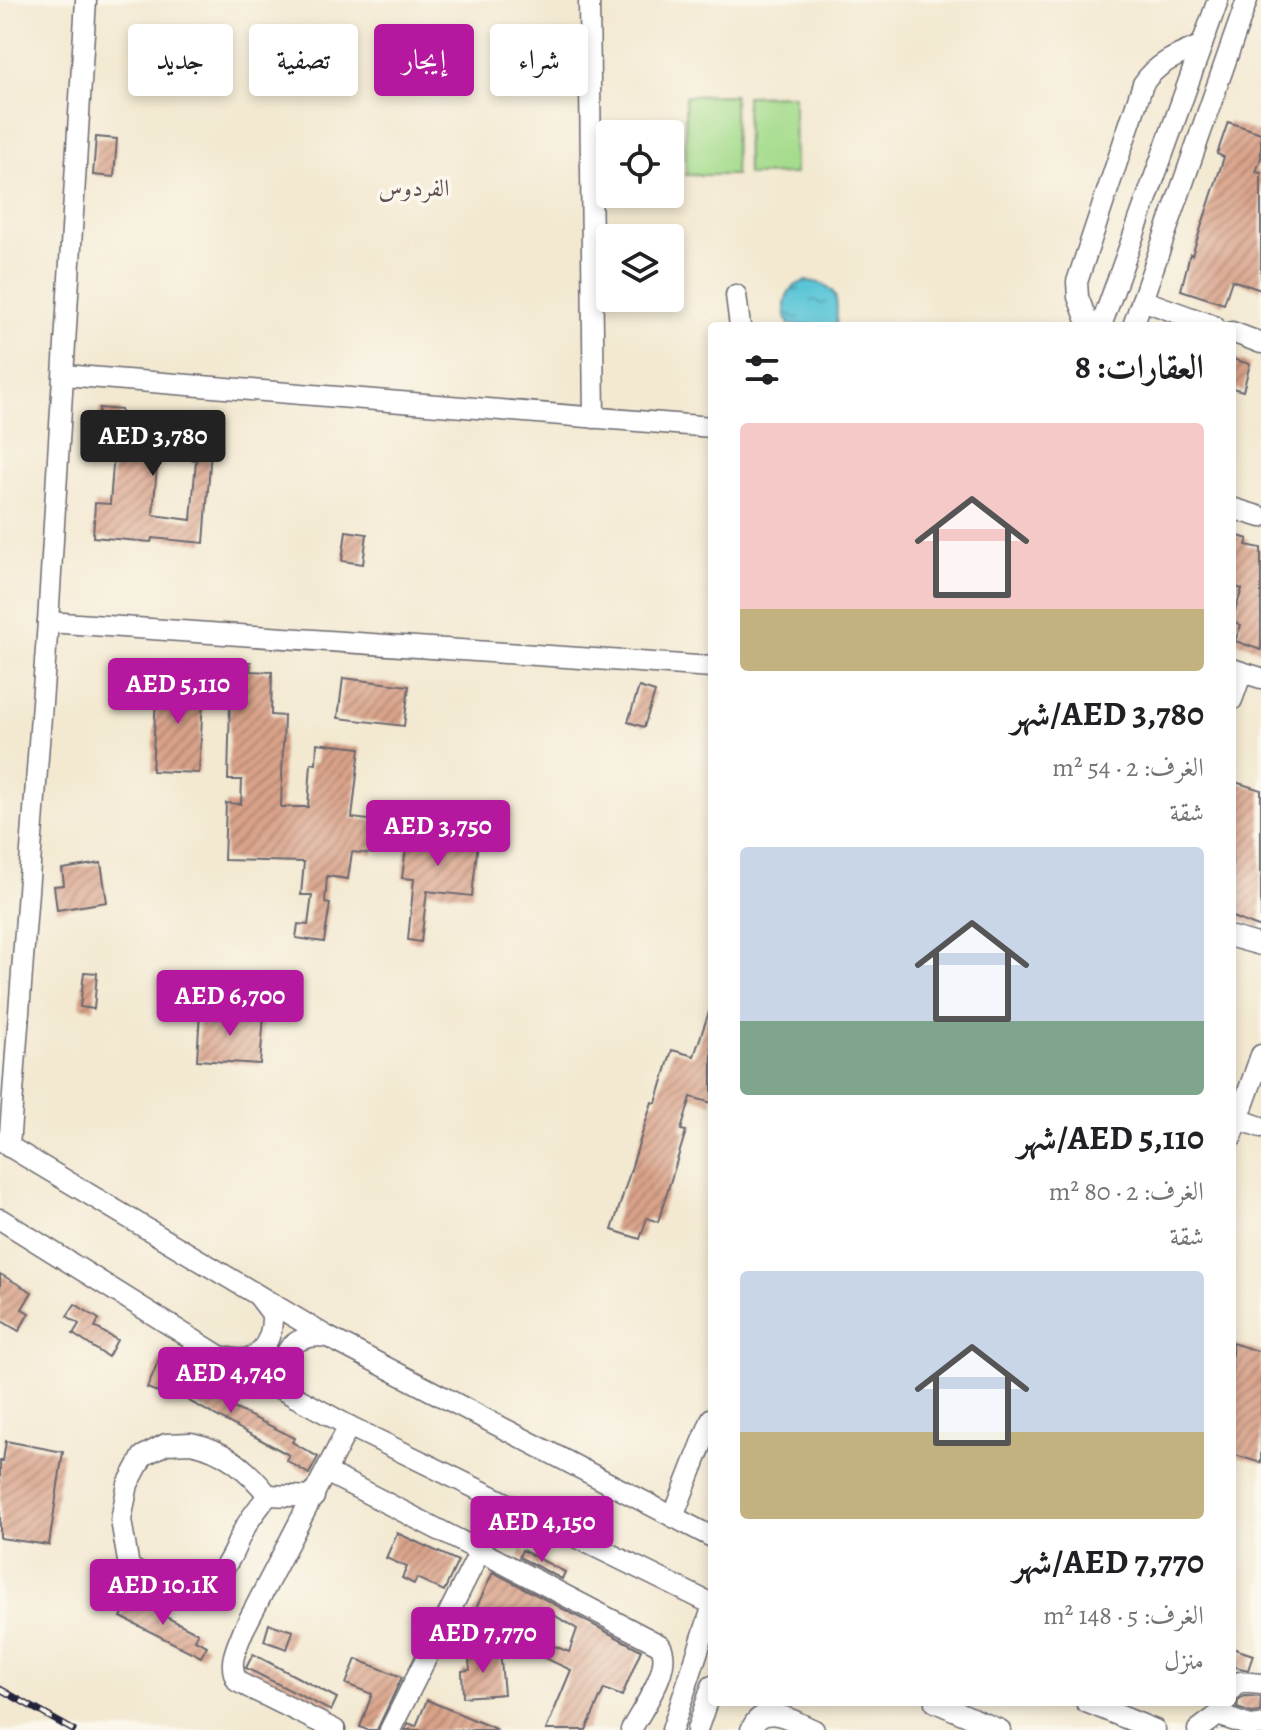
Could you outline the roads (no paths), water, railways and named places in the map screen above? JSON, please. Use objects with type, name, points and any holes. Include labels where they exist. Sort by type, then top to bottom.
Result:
[{"type":"street","points":[[86,0],[48,622],[5,1144],[328,1337],[673,1517],[708,1531]]},
{"type":"street","points":[[589,0],[594,418]]},
{"type":"street","points":[[1102,322],[1218,0]]},
{"type":"street","points":[[1134,322],[1251,9]]},
{"type":"street","points":[[1087,322],[1078,297],[1077,282],[1143,84],[1163,62],[1202,45]]},
{"type":"street","points":[[736,295],[739,322]]},
{"type":"street","points":[[1142,300],[1203,322]]},
{"type":"street","points":[[1236,334],[1261,343]]},
{"type":"street","points":[[64,375],[708,427]]},
{"type":"street","points":[[1236,509],[1261,517]]},
{"type":"street","points":[[48,622],[708,667]]},
{"type":"street","points":[[1236,692],[1245,673]]},
{"type":"street","points":[[1236,938],[1261,945]]},
{"type":"street","points":[[1236,1119],[1261,1055]]},
{"type":"street","points":[[1236,1124],[1261,1127]]},
{"type":"street","points":[[0,1219],[218,1355],[295,1397],[708,1604]]},
{"type":"street","points":[[218,1355],[242,1361],[252,1358],[266,1344],[272,1314],[257,1295]]},
{"type":"street","points":[[295,1397],[282,1372],[286,1354],[300,1339],[328,1337]]},
{"type":"street","points":[[335,1730],[238,1682],[233,1674],[232,1661],[243,1631],[349,1426]]},
{"type":"street","points":[[673,1517],[708,1441]]},
{"type":"street","points":[[268,1495],[244,1528],[229,1561],[213,1584],[185,1592],[129,1567],[121,1520],[128,1484],[143,1456],[166,1444],[191,1443],[215,1448],[250,1473],[268,1495],[314,1497]]},
{"type":"street","points":[[326,1472],[660,1645],[666,1660],[631,1730]]},
{"type":"street","points":[[390,1730],[480,1551]]},
{"type":"street","points":[[672,1730],[708,1618]]},
{"type":"street","points":[[1236,1686],[1240,1682],[1261,1684]]},
{"type":"street","points":[[697,1730],[708,1698]]},
{"type":"street","points":[[944,1706],[1000,1730]]},
{"type":"street","points":[[1096,1706],[1155,1730]]},
{"type":"street","points":[[1198,1730],[1222,1708],[1250,1726],[1261,1725]]},
{"type":"street","points":[[751,1730],[755,1720],[763,1714],[775,1714],[814,1730]]},
{"type":"water","points":[[817,282],[831,289],[836,301],[836,322],[788,322],[786,298],[799,284]]},
{"type":"railway","points":[[0,1689],[73,1730]]},
{"type":"district","name":"الفردوس","points":[[414,188]]}]
